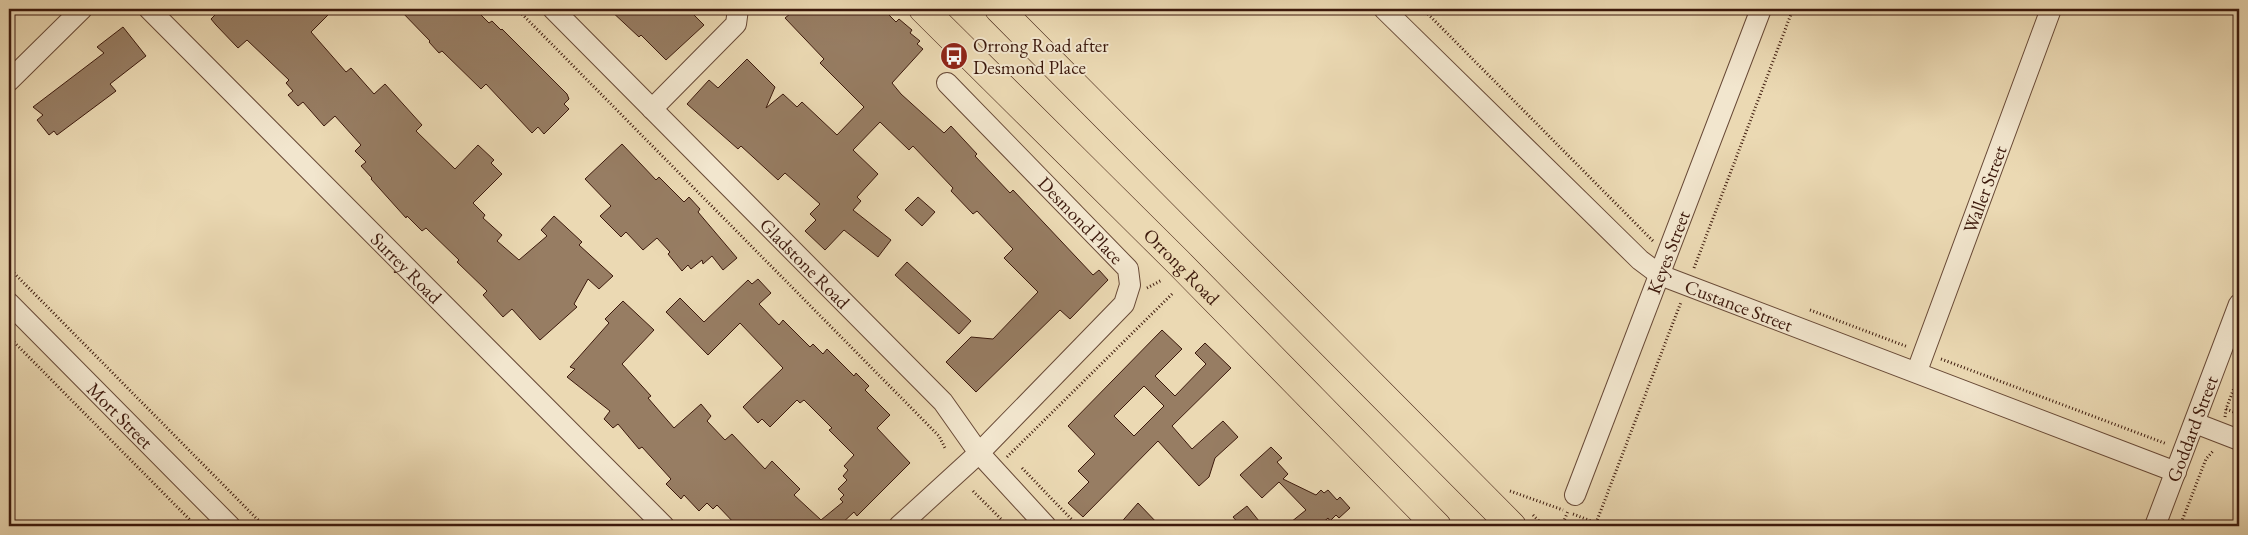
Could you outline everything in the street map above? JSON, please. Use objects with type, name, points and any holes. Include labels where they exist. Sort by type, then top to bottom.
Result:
[{"type":"highway","name":"Orrong Road","points":[[923,9],[1178,262],[1437,526]]},
{"type":"highway","points":[[999,9],[1512,526]]},
{"type":"street","points":[[9,81],[82,9]]},
{"type":"street","name":"Surrey Road","points":[[149,9],[664,526]]},
{"type":"street","name":"Gladstone Road","points":[[553,9],[943,402],[979,453],[1046,526]]},
{"type":"street","points":[[652,109],[736,24],[738,9]]},
{"type":"street","name":"Custance Street","points":[[1384,9],[1640,260],[1660,275],[1921,362],[2176,472]]},
{"type":"street","name":"Keyes Street","points":[[1575,495],[1761,9]]},
{"type":"street","name":"Waller Street","points":[[1921,362],[2052,9]]},
{"type":"street","name":"Desmond Place","points":[[899,526],[979,453],[1124,304],[1130,284],[1128,269],[947,83]]},
{"type":"street","name":"Mort Street","points":[[9,303],[230,526]]},
{"type":"street","name":"Goddard Street","points":[[2155,526],[2239,304]]},
{"type":"street","points":[[2195,423],[2239,440]]},
{"type":"path","points":[[517,9],[938,436],[946,450]]},
{"type":"path","points":[[1423,9],[1667,256],[1704,270]]},
{"type":"path","points":[[9,268],[264,526]]},
{"type":"path","points":[[994,470],[1173,293]]},
{"type":"path","points":[[1805,308],[1921,362],[2169,445]]},
{"type":"path","points":[[9,337],[196,526]]},
{"type":"path","points":[[2225,420],[2226,409],[2239,375]]},
{"type":"path","points":[[2226,409],[2239,414]]},
{"type":"path","points":[[2180,526],[2206,459],[2214,449]]},
{"type":"path","points":[[1009,456],[1078,526]]},
{"type":"path","points":[[1507,490],[1604,526]]},
{"type":"path","points":[[973,491],[1008,526]]},
{"type":"building","points":[[221,9],[334,9],[311,32],[346,72],[351,68],[374,94],[385,84],[422,125],[416,131],[455,169],[478,145],[494,160],[491,163],[502,174],[473,203],[485,215],[483,218],[502,235],[497,241],[519,260],[547,236],[541,230],[554,216],[582,242],[579,245],[613,276],[599,289],[588,279],[574,304],[577,307],[540,340],[512,309],[503,317],[483,295],[487,291],[457,262],[459,260],[426,228],[422,231],[407,216],[406,218],[371,179],[361,166],[366,162],[355,151],[361,145],[335,116],[324,126],[303,102],[298,106],[288,95],[293,91],[286,83],[289,80],[247,40],[238,48],[216,25],[211,19]]},
{"type":"building","points":[[399,9],[475,9],[489,23],[492,21],[502,29],[567,94],[569,99],[564,104],[569,109],[544,134],[538,127],[532,133],[486,84],[481,89],[442,51],[439,53]]},
{"type":"building","points":[[609,9],[688,9],[704,25],[666,60],[641,35],[639,37]]},
{"type":"building","points":[[796,9],[883,9],[896,22],[899,19],[912,30],[910,33],[920,41],[917,44],[923,49],[892,83],[901,94],[944,133],[951,126],[977,154],[975,156],[1010,193],[1013,190],[1093,275],[1099,270],[1108,280],[1070,319],[1060,310],[976,392],[946,362],[971,337],[993,339],[1038,292],[1004,258],[1013,249],[977,211],[973,214],[951,191],[953,188],[913,146],[909,150],[880,122],[853,150],[878,174],[857,197],[861,201],[853,210],[891,240],[878,257],[844,230],[825,250],[805,231],[816,220],[810,214],[820,204],[785,173],[778,180],[741,146],[738,149],[687,104],[709,80],[718,88],[747,59],[775,87],[766,108],[783,94],[797,107],[802,102],[837,135],[864,107],[820,63],[824,59],[785,18]]},
{"type":"building","points":[[123,27],[146,56],[110,84],[116,91],[57,135],[54,131],[49,135],[37,120],[43,115],[33,107],[104,53],[97,47]]},
{"type":"building","points":[[622,144],[656,180],[659,177],[684,202],[689,197],[700,209],[698,212],[737,258],[723,270],[712,256],[703,264],[702,260],[691,269],[688,265],[682,271],[668,254],[670,252],[657,238],[643,250],[626,232],[621,237],[600,216],[611,206],[585,179]]},
{"type":"building","points":[[918,197],[935,212],[922,226],[905,210]]},
{"type":"building","points":[[907,262],[971,321],[959,334],[895,275]]},
{"type":"building","points":[[758,279],[771,293],[759,304],[779,325],[783,320],[810,347],[813,344],[823,354],[827,349],[854,376],[856,373],[869,386],[865,390],[890,415],[877,428],[910,463],[857,516],[854,512],[839,526],[737,526],[717,505],[713,509],[707,503],[699,511],[684,495],[681,499],[666,484],[671,479],[642,447],[639,449],[618,424],[613,428],[604,419],[610,411],[567,377],[575,369],[570,367],[609,323],[605,319],[623,301],[654,330],[622,364],[651,396],[648,398],[674,428],[701,404],[711,416],[707,421],[725,440],[732,434],[765,469],[772,461],[800,489],[794,495],[821,520],[843,502],[840,499],[844,495],[838,489],[847,480],[843,476],[848,470],[844,466],[854,455],[829,430],[832,428],[804,400],[800,403],[797,400],[770,427],[762,419],[758,423],[743,407],[783,368],[740,323],[708,355],[666,312],[680,298],[704,322],[748,280],[752,284]]},
{"type":"building","points":[[1162,330],[1182,349],[1155,376],[1175,396],[1206,364],[1195,353],[1205,343],[1231,368],[1172,426],[1192,449],[1223,421],[1238,437],[1215,458],[1209,477],[1199,486],[1158,441],[1083,517],[1068,503],[1089,482],[1078,471],[1095,454],[1068,426]],"holes":[[[1144,386],[1164,406],[1134,436],[1114,416]]]},
{"type":"building","points":[[1271,447],[1282,458],[1277,462],[1288,474],[1283,479],[1316,495],[1321,490],[1324,493],[1328,490],[1337,500],[1340,497],[1350,508],[1339,518],[1336,515],[1330,521],[1328,518],[1319,526],[1286,526],[1306,510],[1279,482],[1262,498],[1240,475]]},
{"type":"building","points":[[1138,503],[1160,526],[1118,526]]},
{"type":"building","points":[[1247,506],[1263,526],[1241,526],[1233,517]]},
{"type":"place","name":"Orrong Road after Desmond Place","points":[[954,56]]}]
